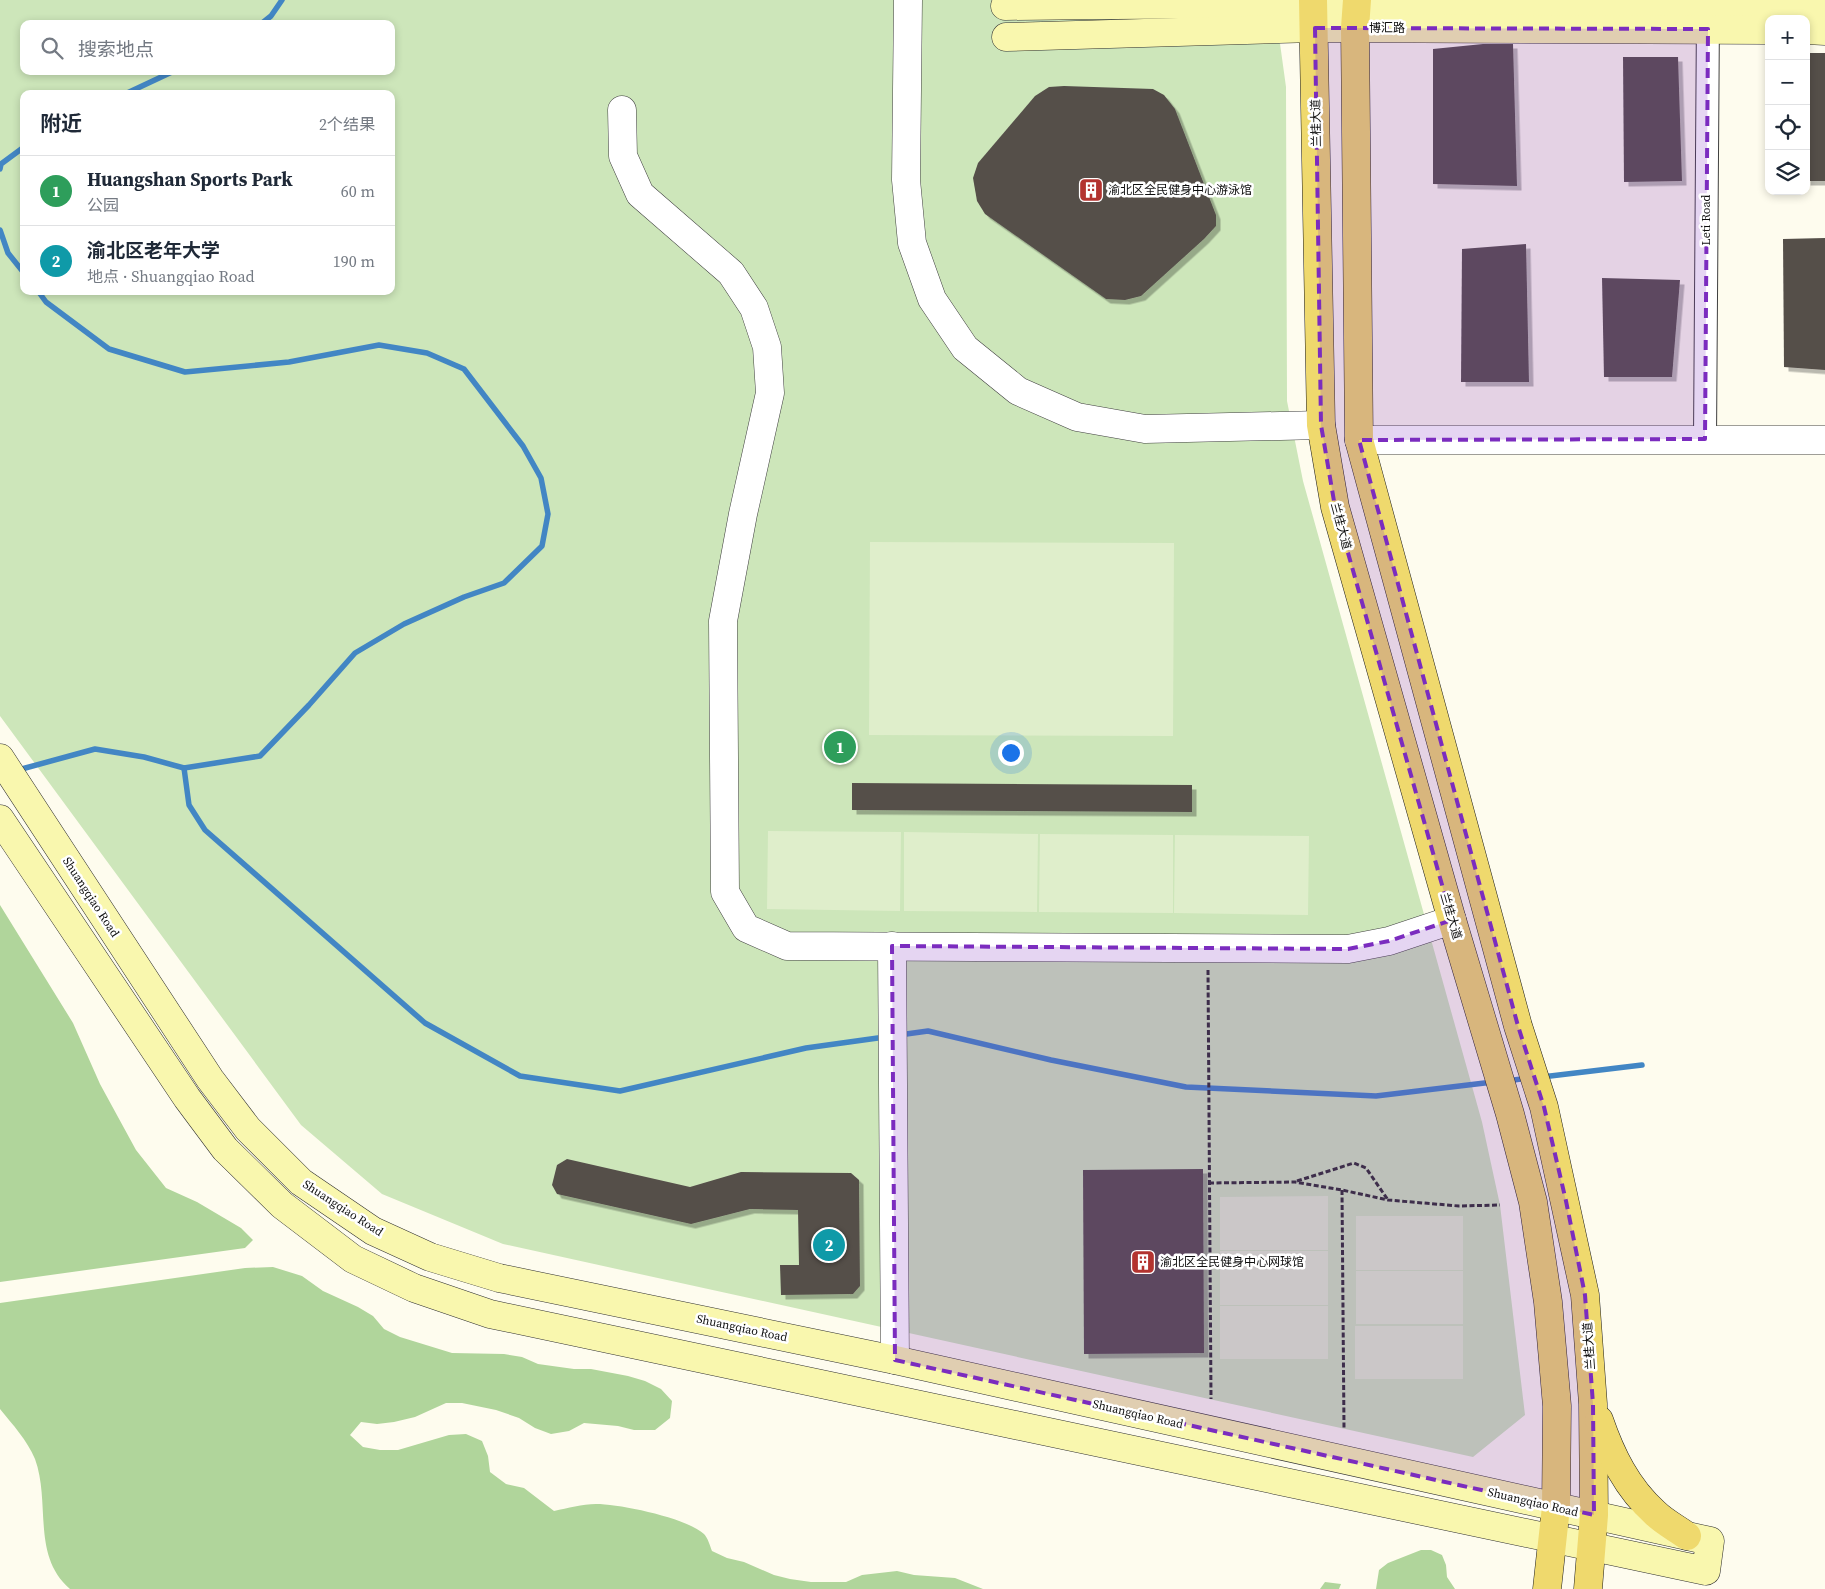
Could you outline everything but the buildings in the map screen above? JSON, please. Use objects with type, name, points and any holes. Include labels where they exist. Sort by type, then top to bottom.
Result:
[{"type":"main road","name":"博汇路","points":[[1005,6],[1314,10],[1708,11],[1825,8]]},
{"type":"main road","name":"兰桂大道","points":[[1314,10],[1321,425],[1335,508],[1452,920],[1510,1114],[1532,1202],[1548,1302],[1557,1406],[1556,1507]]},
{"type":"main road","name":"博汇路","points":[[1006,37],[1314,10]]},
{"type":"main road","points":[[1356,10],[1359,440]]},
{"type":"main road","name":"博汇路","points":[[1708,11],[1765,29]]},
{"type":"main road","points":[[1810,30],[1825,30]]},
{"type":"main road","name":"兰桂大道","points":[[1359,440],[1518,1026],[1544,1107],[1585,1295],[1593,1404],[1594,1515],[1588,1589]]},
{"type":"main road","name":"Shuangqiao Road","points":[[0,758],[210,1079],[248,1129],[301,1182],[373,1231],[430,1257],[499,1278],[895,1360],[1698,1538]]},
{"type":"main road","points":[[0,819],[187,1098],[225,1149],[282,1205],[353,1259],[414,1288],[490,1314],[1552,1540],[1706,1571],[1698,1538],[1655,1514],[1632,1488],[1610,1451],[1593,1404]]},
{"type":"main road","points":[[1547,1589],[1556,1507]]},
{"type":"street","points":[[908,0],[906,180],[912,243],[932,299],[965,348],[1018,391],[1077,417],[1145,429],[1321,425]]},
{"type":"street","name":"Leti Road","points":[[1705,439],[1708,11]]},
{"type":"street","points":[[622,110],[623,156],[640,194],[730,273],[754,308],[767,347],[770,392],[743,514],[723,621],[725,892],[746,928],[787,946],[1348,949],[1389,941],[1452,920]]},
{"type":"street","points":[[1359,440],[1825,440]]},
{"type":"street","points":[[892,946],[895,1360]]},
{"type":"path","points":[[1208,948],[1208,1183],[1211,1399]]},
{"type":"path","points":[[1295,1182],[1354,1163],[1366,1168],[1388,1200]]},
{"type":"path","points":[[1208,1183],[1295,1182],[1388,1200],[1459,1206],[1500,1204]]},
{"type":"path","points":[[1342,1190],[1344,1428]]},
{"type":"highlighted area","points":[[1315,28],[1708,29],[1705,439],[1359,440],[1518,1026],[1544,1107],[1566,1201],[1585,1295],[1593,1404],[1594,1515],[895,1360],[892,946],[1348,949],[1389,941],[1452,920],[1335,507],[1321,425]]},
{"type":"green space","points":[[0,0],[1274,0],[1286,87],[1287,401],[1303,481],[1482,1122],[1500,1205],[1525,1415],[1473,1457],[503,1244],[382,1194],[301,1125],[0,716]]},
{"type":"green space","points":[[870,542],[1174,543],[1173,736],[869,735]]},
{"type":"green space","points":[[768,831],[901,832],[900,911],[767,909]]},
{"type":"green space","points":[[904,832],[1038,834],[1037,912],[904,911]]},
{"type":"green space","points":[[1040,834],[1173,835],[1173,913],[1039,912]]},
{"type":"green space","points":[[1175,835],[1309,836],[1308,915],[1174,913]]},
{"type":"green space","points":[[0,905],[73,1023],[100,1084],[136,1150],[166,1188],[197,1202],[241,1228],[253,1240],[245,1248],[0,1282]]},
{"type":"green space","points":[[1328,1196],[1328,1250],[1220,1250],[1220,1197]]},
{"type":"green space","points":[[1356,1216],[1463,1216],[1463,1270],[1356,1270]]},
{"type":"green space","points":[[1220,1251],[1328,1251],[1328,1305],[1220,1305]]},
{"type":"green space","points":[[273,1267],[302,1276],[323,1291],[373,1316],[384,1329],[400,1337],[452,1353],[504,1354],[522,1357],[538,1364],[574,1369],[591,1369],[628,1376],[645,1381],[661,1389],[672,1401],[670,1418],[655,1430],[634,1430],[618,1426],[584,1423],[569,1431],[551,1434],[535,1428],[519,1418],[496,1410],[462,1403],[446,1403],[415,1417],[394,1422],[377,1424],[361,1422],[350,1435],[363,1447],[380,1450],[398,1450],[449,1435],[466,1434],[482,1441],[488,1456],[490,1472],[506,1484],[524,1488],[554,1511],[580,1505],[596,1504],[621,1506],[669,1517],[704,1534],[712,1551],[774,1575],[790,1579],[811,1582],[846,1582],[862,1575],[897,1571],[914,1575],[955,1578],[983,1589],[70,1589],[58,1575],[50,1561],[44,1528],[42,1493],[35,1459],[24,1439],[0,1409],[0,1303],[245,1268]]},
{"type":"green space","points":[[1356,1271],[1463,1271],[1463,1324],[1356,1324]]},
{"type":"green space","points":[[1220,1306],[1328,1306],[1328,1359],[1220,1359]]},
{"type":"green space","points":[[1355,1326],[1463,1326],[1463,1379],[1355,1379]]},
{"type":"green space","points":[[1421,1550],[1431,1550],[1442,1555],[1446,1565],[1447,1577],[1455,1589],[1376,1589],[1379,1570],[1388,1563]]},
{"type":"green space","points":[[1325,1582],[1341,1584],[1339,1589],[1320,1589]]},
{"type":"waterway","points":[[266,20],[282,0]]},
{"type":"waterway","points":[[134,90],[165,75]]},
{"type":"waterway","points":[[0,169],[1,164],[20,150]]},
{"type":"waterway","points":[[0,230],[8,253],[20,268]]},
{"type":"waterway","points":[[18,770],[95,749],[144,757],[184,768],[260,756],[355,653],[404,624],[464,597],[504,583],[542,546],[548,514],[541,478],[523,446],[464,369],[427,353],[379,345],[289,362],[185,372],[109,349],[46,302],[41,295]]},
{"type":"waterway","points":[[184,768],[189,805],[205,830],[425,1023],[520,1076],[620,1091],[806,1048],[885,1037]]},
{"type":"waterway","points":[[899,1035],[928,1031],[1051,1060],[1186,1087],[1376,1096],[1493,1082]]},
{"type":"waterway","points":[[1542,1077],[1642,1065]]},
{"type":"waterway","points":[[1507,1081],[1528,1078]]},
{"type":"place","name":"渝北区全民健身中心游泳馆","points":[[1091,190]]},
{"type":"place","name":"Huangshan Sports Park","points":[[840,747]]},
{"type":"place","name":"渝北区老年大学","points":[[829,1245]]},
{"type":"place","name":"渝北区全民健身中心网球馆","points":[[1143,1262]]}]
